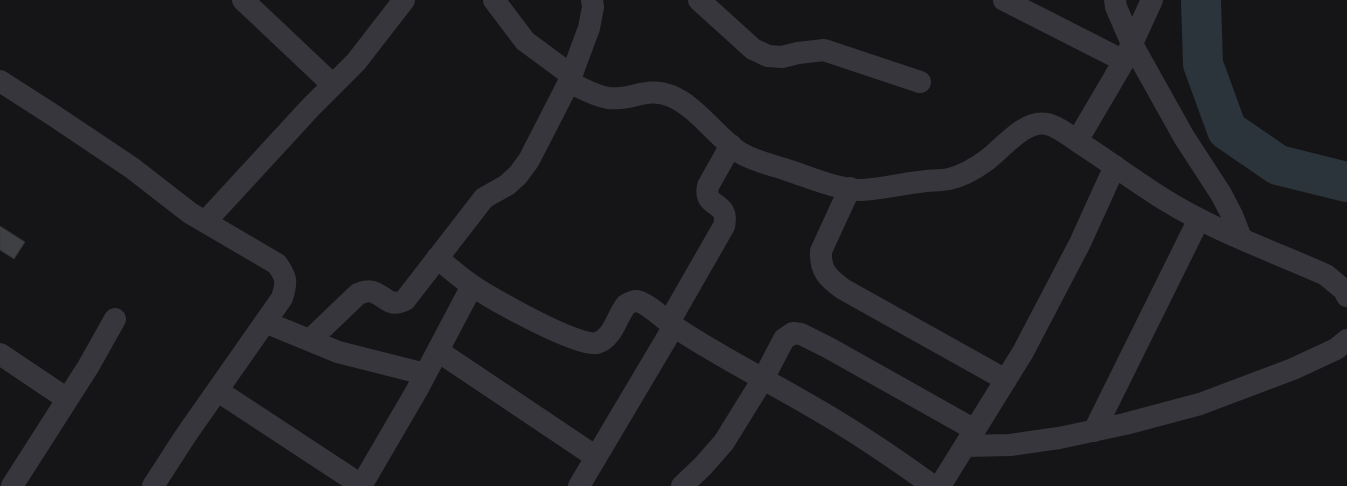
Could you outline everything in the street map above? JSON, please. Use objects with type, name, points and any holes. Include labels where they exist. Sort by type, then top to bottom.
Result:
[{"type":"street","points":[[243,0],[333,85]]},
{"type":"street","points":[[205,222],[361,56],[404,0]]},
{"type":"street","points":[[494,0],[525,40],[570,78],[590,92],[607,98],[631,97],[647,92],[669,95],[683,102],[730,145],[741,153],[761,161],[839,186],[858,190],[876,189],[919,182],[948,180],[961,175],[987,160],[1024,128],[1035,124],[1047,124],[1060,130],[1163,199],[1240,238],[1326,275],[1344,290],[1347,296]]},
{"type":"street","points":[[310,340],[358,294],[366,291],[373,292],[392,303],[398,303],[405,300],[484,198],[507,184],[518,175],[529,160],[570,78],[589,28],[593,7],[592,0]]},
{"type":"street","points":[[698,0],[753,49],[768,56],[782,57],[798,53],[824,50],[920,82]]},
{"type":"street","points":[[1004,0],[1128,52]]},
{"type":"street","points":[[1116,0],[1116,7],[1128,52],[1221,194],[1232,215],[1240,238]]},
{"type":"street","points":[[1077,141],[1128,52],[1152,0]]},
{"type":"street","points":[[0,81],[132,168],[190,213],[277,264],[286,278],[286,287],[282,298],[153,486]]},
{"type":"street","points":[[579,486],[672,324],[724,226],[726,218],[724,212],[708,198],[707,193],[708,186],[730,145]]},
{"type":"street","points":[[940,486],[1023,352],[1080,243],[1115,166]]},
{"type":"street","points":[[850,188],[821,251],[821,260],[830,279],[843,289],[1006,380]]},
{"type":"street","points":[[1094,431],[1200,219]]},
{"type":"street","points":[[437,258],[472,286],[506,306],[577,340],[590,344],[596,344],[606,339],[626,305],[630,302],[637,301],[643,303],[672,324],[869,441],[933,486]]},
{"type":"street","points":[[218,391],[361,486],[390,438],[472,286]]},
{"type":"street","points":[[12,486],[88,366],[115,319]]},
{"type":"street","points":[[265,322],[338,352],[425,374]]},
{"type":"street","points":[[682,486],[703,466],[724,442],[763,379],[784,339],[789,334],[801,334],[828,348],[970,438],[1010,445],[1094,431],[1200,404],[1293,369],[1336,349],[1347,340]]},
{"type":"street","points":[[438,350],[596,457]]},
{"type":"street","points":[[0,354],[67,399]]},
{"type":"building","points":[[0,226],[25,242],[14,259],[0,250]]},
{"type":"waterway","points":[[1201,0],[1203,64],[1227,130],[1278,165],[1347,182]]}]
